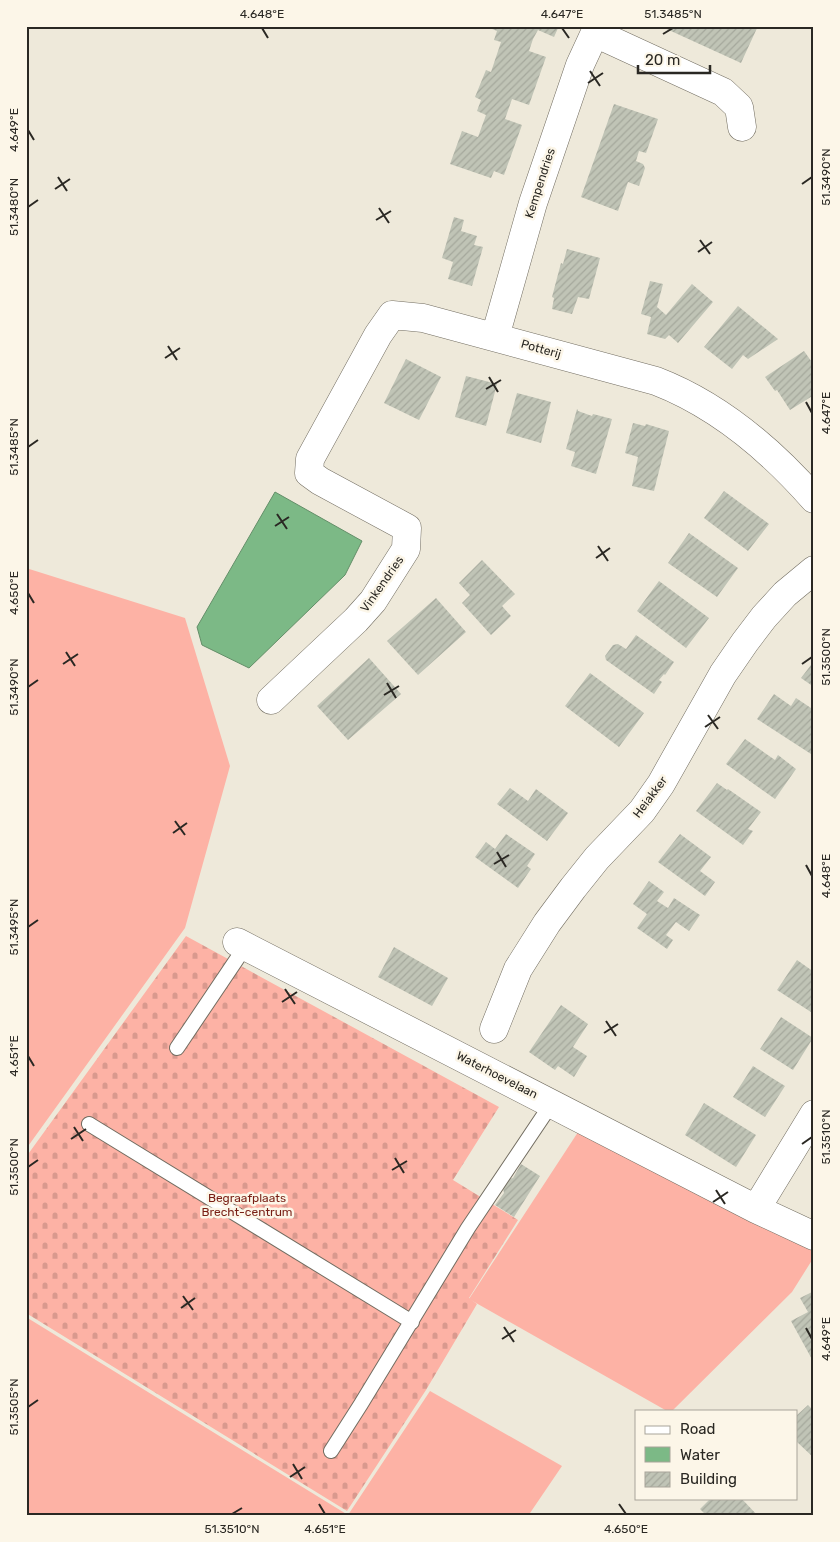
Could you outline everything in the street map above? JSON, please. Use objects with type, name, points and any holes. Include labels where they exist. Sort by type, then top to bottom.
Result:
[{"type":"street","name":"Kempendries","points":[[495,337],[533,203],[580,65],[596,29],[723,92],[738,107],[742,127]]},
{"type":"street","name":"Potterij","points":[[310,459],[378,335],[392,315],[423,318],[656,381],[677,390],[700,401],[731,422],[780,464],[814,499]]},
{"type":"street","name":"Vinkendries","points":[[271,700],[356,620],[373,601],[406,549],[407,528],[320,481],[309,473],[310,459]]},
{"type":"street","name":"Heiakker","points":[[494,1029],[518,969],[547,923],[591,866],[642,811],[661,784],[723,674],[744,642],[785,594],[814,570]]},
{"type":"street","name":"Waterhoevelaan","points":[[241,944],[814,1236]]},
{"type":"street","points":[[756,1208],[814,1114]]},
{"type":"lane","points":[[177,1048],[241,944]]},
{"type":"lane","points":[[332,1451],[468,1228],[552,1103]]},
{"type":"lane","points":[[90,1124],[412,1322]]},
{"type":"green space","points":[[26,568],[185,618],[230,766],[185,928],[26,1149]]},
{"type":"green space","name":"Begraafplaats Brecht-centrum","points":[[186,936],[499,1107],[453,1180],[518,1220],[469,1298],[477,1304],[426,1390],[347,1511],[26,1313],[26,1157]]},
{"type":"green space","points":[[582,1126],[814,1247],[814,1257],[792,1292],[673,1410],[665,1410],[469,1299]]},
{"type":"green space","points":[[26,1317],[348,1515],[430,1391],[562,1466],[528,1516],[26,1516]]},
{"type":"water","points":[[275,492],[362,541],[345,575],[249,668],[202,645],[197,627]]},
{"type":"building","points":[[485,26],[559,26],[554,37],[538,30],[533,39],[529,51],[546,57],[529,105],[512,99],[505,119],[522,125],[504,175],[494,171],[491,178],[450,164],[462,131],[478,137],[486,115],[477,111],[481,100],[475,97],[486,70],[491,72],[501,42],[494,40],[497,31]]},
{"type":"building","points":[[660,26],[758,26],[741,63]]},
{"type":"building","points":[[614,104],[658,119],[646,153],[639,151],[636,161],[643,164],[645,168],[639,186],[628,182],[618,211],[581,197]]},
{"type":"building","points":[[454,217],[464,220],[461,231],[477,236],[474,245],[483,247],[472,286],[448,279],[453,262],[442,258]]},
{"type":"building","points":[[567,249],[600,258],[589,299],[578,297],[572,314],[552,309],[554,298],[552,297],[561,263],[563,264]]},
{"type":"building","points":[[650,281],[663,284],[657,307],[666,315],[692,284],[713,302],[678,343],[669,335],[665,339],[647,334],[651,317],[641,314]]},
{"type":"building","points":[[738,306],[778,339],[748,359],[743,355],[732,369],[704,347]]},
{"type":"building","points":[[804,351],[814,365],[814,395],[790,410],[777,390],[775,391],[765,377]]},
{"type":"building","points":[[406,359],[441,377],[419,420],[384,403]]},
{"type":"building","points":[[466,376],[497,384],[486,426],[455,417]]},
{"type":"building","points":[[517,393],[551,402],[541,443],[506,433]]},
{"type":"building","points":[[577,409],[592,416],[593,414],[612,419],[596,474],[571,466],[575,452],[566,449]]},
{"type":"building","points":[[633,423],[645,426],[646,424],[669,431],[654,491],[632,486],[638,457],[625,453]]},
{"type":"building","points":[[724,491],[769,524],[748,551],[704,518]]},
{"type":"building","points":[[689,533],[738,568],[717,597],[668,563]]},
{"type":"building","points":[[482,560],[515,594],[502,606],[511,616],[491,635],[462,603],[470,595],[459,583]]},
{"type":"building","points":[[659,581],[709,618],[686,648],[637,611]]},
{"type":"building","points":[[436,598],[466,632],[418,675],[387,641]]},
{"type":"building","points":[[636,635],[674,662],[659,680],[662,682],[654,694],[606,660],[605,656],[613,645],[618,644],[626,649]]},
{"type":"building","points":[[369,658],[401,694],[348,740],[317,706]]},
{"type":"building","points":[[814,661],[814,687],[801,678]]},
{"type":"building","points":[[590,673],[644,713],[619,747],[565,706]]},
{"type":"building","points":[[774,694],[791,706],[796,698],[814,710],[814,750],[811,754],[757,719]]},
{"type":"building","points":[[745,739],[775,760],[778,755],[796,769],[775,799],[726,764]]},
{"type":"building","points":[[717,783],[761,812],[748,829],[753,831],[743,845],[696,811]]},
{"type":"building","points":[[510,788],[528,801],[536,789],[568,813],[547,841],[497,804]]},
{"type":"building","points":[[506,834],[535,854],[527,866],[531,869],[518,888],[475,857],[486,842],[495,849]]},
{"type":"building","points":[[680,834],[711,857],[700,871],[715,882],[705,896],[658,862]]},
{"type":"building","points":[[649,881],[664,892],[657,901],[668,908],[674,898],[700,915],[689,931],[676,922],[666,935],[673,940],[667,949],[637,928],[647,914],[633,904]]},
{"type":"building","points":[[394,947],[448,978],[432,1006],[378,977]]},
{"type":"building","points":[[797,960],[814,972],[814,1014],[777,990]]},
{"type":"building","points":[[561,1005],[588,1024],[573,1047],[587,1056],[574,1077],[558,1066],[555,1070],[529,1052]]},
{"type":"building","points":[[781,1017],[813,1038],[793,1070],[760,1049]]},
{"type":"building","points":[[753,1066],[785,1086],[765,1117],[733,1097]]},
{"type":"building","points":[[704,1103],[756,1135],[736,1167],[685,1135]]},
{"type":"building","points":[[521,1164],[540,1176],[514,1217],[495,1205],[504,1193],[503,1188],[508,1179],[513,1178]]},
{"type":"building","points":[[814,1291],[814,1363],[791,1321],[808,1312],[800,1298]]},
{"type":"building","points":[[808,1405],[814,1411],[814,1458],[798,1443],[798,1414]]},
{"type":"building","points":[[709,1500],[743,1500],[758,1516],[707,1516],[700,1509]]}]
